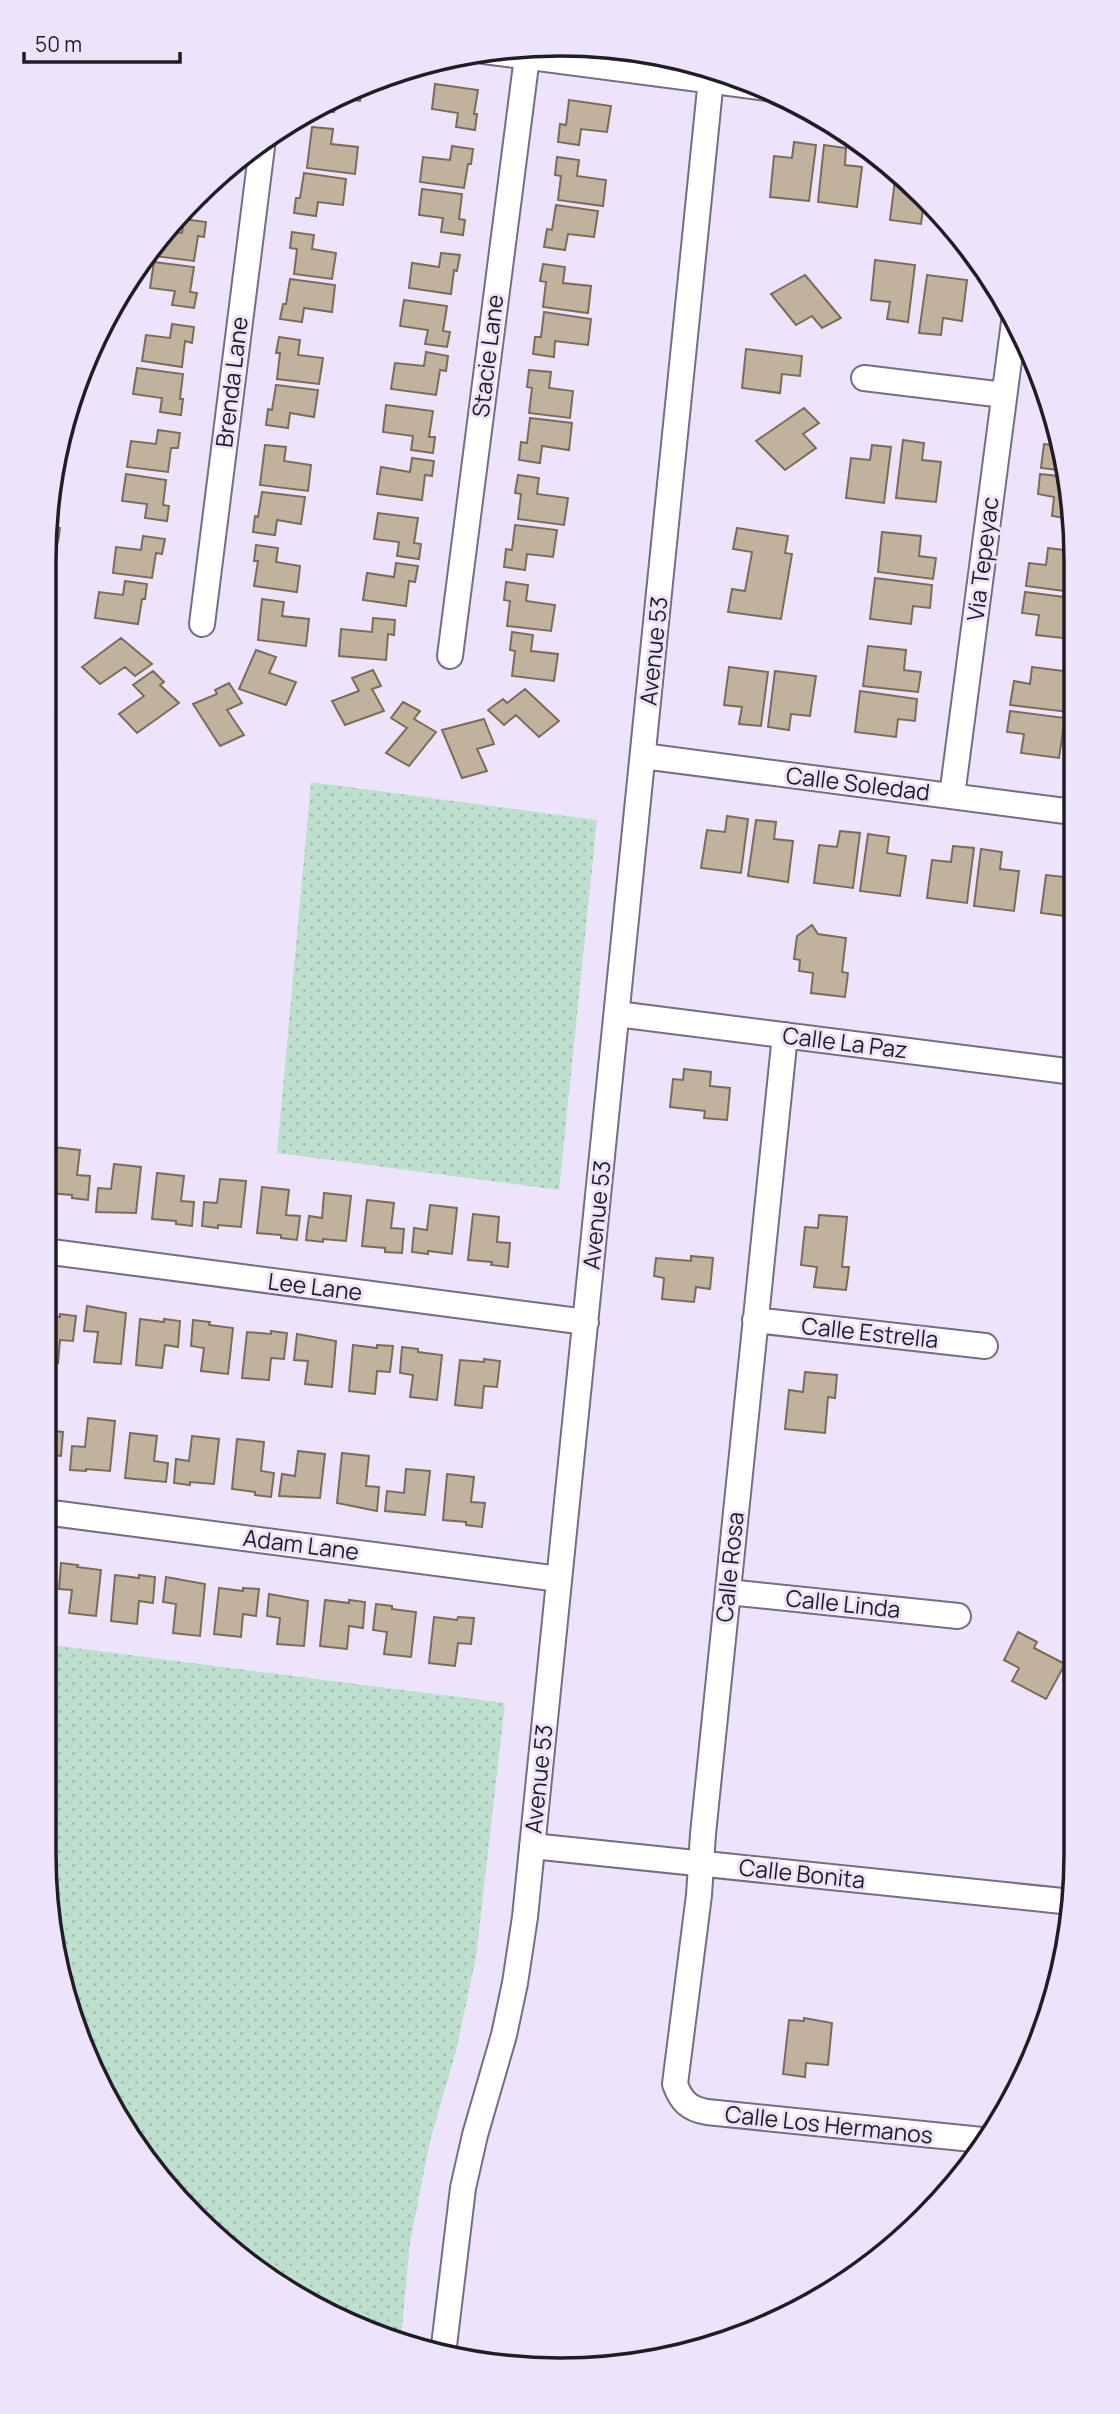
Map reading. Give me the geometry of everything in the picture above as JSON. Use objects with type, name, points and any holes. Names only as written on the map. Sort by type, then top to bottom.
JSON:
[{"type":"street","points":[[527,57],[690,73]]},
{"type":"street","name":"Stacie Lane","points":[[450,656],[527,57]]},
{"type":"street","name":"Avenue 53","points":[[444,2344],[463,2188],[475,2135],[504,2035],[515,1983],[532,1846],[711,79]]},
{"type":"street","name":"Brenda Lane","points":[[202,624],[261,154]]},
{"type":"street","name":"Via Tepeyac","points":[[952,796],[1012,337]]},
{"type":"street","points":[[864,378],[1004,395]]},
{"type":"street","name":"Calle Soledad","points":[[643,756],[1064,811]]},
{"type":"street","name":"Calle La Paz","points":[[617,1014],[1064,1071]]},
{"type":"street","name":"Calle Rosa","points":[[680,2099],[675,2084],[676,2070],[699,1895],[785,1035]]},
{"type":"street","name":"Lee Lane","points":[[56,1253],[586,1322]]},
{"type":"street","name":"Calle Estrella","points":[[755,1320],[985,1346]]},
{"type":"street","name":"Adam Lane","points":[[56,1514],[559,1579]]},
{"type":"street","name":"Calle Linda","points":[[728,1592],[958,1616]]},
{"type":"street","name":"Calle Bonita","points":[[532,1846],[1062,1901]]},
{"type":"street","name":"Calle Los Hermanos","points":[[680,2099],[693,2109],[707,2112],[975,2139]]},
{"type":"green space","points":[[311,782],[597,820],[559,1190],[277,1153]]},
{"type":"green space","points":[[56,1646],[505,1703],[476,1957],[456,2051],[430,2141],[410,2242],[402,2332],[337,2306],[253,2254],[181,2186],[160,2161],[124,2106],[94,2047],[83,2016],[73,1984],[60,1920],[56,1854]]},
{"type":"building","points":[[435,84],[478,90],[474,114],[477,114],[475,130],[456,127],[458,113],[432,109]]},
{"type":"building","points":[[569,100],[611,106],[607,132],[581,129],[579,145],[558,142],[560,124],[566,125]]},
{"type":"building","points":[[312,127],[333,129],[331,144],[358,147],[355,174],[307,168]]},
{"type":"building","points":[[794,142],[816,145],[809,201],[770,197],[774,156],[792,158]]},
{"type":"building","points":[[824,145],[846,148],[845,165],[862,167],[857,207],[818,202]]},
{"type":"building","points":[[452,146],[473,149],[464,188],[420,182],[423,157],[450,160]]},
{"type":"building","points":[[557,157],[579,160],[577,176],[606,180],[603,206],[558,200],[561,176],[555,175]]},
{"type":"building","points":[[304,173],[346,179],[343,205],[318,202],[316,216],[294,213],[296,198],[300,198]]},
{"type":"building","points":[[895,183],[923,211],[921,224],[890,220]]},
{"type":"building","points":[[422,189],[462,194],[459,219],[465,220],[463,235],[441,232],[443,218],[419,215]]},
{"type":"building","points":[[556,205],[598,211],[594,237],[568,234],[565,250],[544,247],[547,229],[552,230]]},
{"type":"building","points":[[189,220],[206,222],[204,237],[198,236],[194,261],[158,256],[177,232],[182,233],[183,226]]},
{"type":"building","points":[[292,232],[314,235],[312,249],[336,253],[332,279],[294,274],[297,249],[290,248]]},
{"type":"building","points":[[441,253],[460,255],[457,271],[454,270],[451,294],[409,288],[412,263],[439,267]]},
{"type":"building","points":[[875,260],[915,265],[908,322],[887,319],[890,302],[871,300]]},
{"type":"building","points":[[154,262],[194,267],[190,292],[197,293],[194,308],[172,305],[175,291],[150,288]]},
{"type":"building","points":[[543,264],[565,267],[563,283],[591,286],[588,313],[543,307],[546,282],[540,281]]},
{"type":"building","points":[[805,275],[841,318],[822,328],[812,316],[796,325],[771,294]]},
{"type":"building","points":[[927,275],[967,280],[962,321],[943,318],[941,335],[919,333]]},
{"type":"building","points":[[290,279],[335,285],[332,312],[304,308],[302,322],[280,319],[283,304],[286,304]]},
{"type":"building","points":[[404,300],[447,306],[443,331],[450,332],[447,347],[425,344],[428,330],[400,326]]},
{"type":"building","points":[[544,312],[591,319],[588,345],[555,341],[554,357],[533,354],[535,337],[541,337]]},
{"type":"building","points":[[172,324],[194,327],[192,343],[185,341],[182,367],[142,361],[146,335],[170,338]]},
{"type":"building","points":[[279,337],[300,340],[298,355],[323,358],[319,384],[277,379],[280,353],[276,353]]},
{"type":"building","points":[[746,349],[802,356],[800,376],[782,374],[780,393],[742,388]]},
{"type":"building","points":[[426,352],[448,356],[446,371],[440,370],[436,395],[391,389],[395,363],[424,366]]},
{"type":"building","points":[[137,368],[183,374],[181,415],[160,412],[162,398],[133,394]]},
{"type":"building","points":[[529,370],[551,372],[549,388],[573,391],[570,418],[529,413],[532,388],[527,387]]},
{"type":"building","points":[[276,385],[318,390],[314,417],[290,413],[288,428],[266,425],[268,409],[272,410]]},
{"type":"building","points":[[386,405],[433,411],[429,437],[435,437],[433,453],[411,450],[413,436],[383,432]]},
{"type":"building","points":[[804,408],[819,423],[803,434],[816,448],[785,470],[756,441]]},
{"type":"building","points":[[530,418],[572,423],[569,450],[542,446],[540,463],[519,460],[521,442],[527,443]]},
{"type":"building","points":[[158,430],[180,433],[178,448],[171,448],[168,472],[127,467],[131,441],[156,444]]},
{"type":"building","points":[[903,440],[924,443],[922,460],[941,462],[936,502],[896,498]]},
{"type":"building","points":[[1044,444],[1050,445],[1055,470],[1041,468]]},
{"type":"building","points":[[265,445],[286,447],[284,461],[311,465],[308,491],[260,485]]},
{"type":"building","points":[[872,445],[891,447],[884,503],[846,498],[851,458],[870,460]]},
{"type":"building","points":[[412,458],[434,461],[432,476],[425,475],[422,500],[377,494],[381,467],[410,472]]},
{"type":"building","points":[[126,474],[166,480],[163,505],[169,506],[167,521],[145,518],[147,504],[122,501]]},
{"type":"building","points":[[1040,474],[1057,476],[1062,518],[1052,516],[1054,497],[1038,494]]},
{"type":"building","points":[[518,475],[539,478],[537,494],[568,498],[564,525],[518,519],[521,494],[515,493]]},
{"type":"building","points":[[262,492],[305,497],[301,524],[277,520],[275,535],[253,532]]},
{"type":"building","points":[[378,513],[418,518],[414,543],[421,544],[419,559],[397,556],[399,542],[374,539]]},
{"type":"building","points":[[515,525],[557,530],[553,557],[527,554],[525,570],[504,567],[506,549],[512,550]]},
{"type":"building","points":[[57,528],[60,528],[57,542]]},
{"type":"building","points":[[737,528],[788,536],[785,553],[792,554],[781,619],[728,612],[732,589],[745,591],[752,552],[733,549]]},
{"type":"building","points":[[882,532],[921,536],[919,556],[936,558],[933,579],[878,572]]},
{"type":"building","points":[[143,536],[165,539],[162,554],[156,553],[152,578],[113,573],[116,547],[141,550]]},
{"type":"building","points":[[256,545],[278,548],[276,562],[300,566],[297,592],[254,586],[258,561],[254,561]]},
{"type":"building","points":[[1048,548],[1064,550],[1064,591],[1026,586],[1029,563],[1046,565]]},
{"type":"building","points":[[396,563],[418,566],[415,582],[409,581],[406,606],[363,600],[367,573],[394,577]]},
{"type":"building","points":[[875,578],[932,585],[930,608],[913,606],[911,624],[870,619]]},
{"type":"building","points":[[125,581],[147,584],[138,624],[95,618],[99,592],[123,595]]},
{"type":"building","points":[[506,582],[528,585],[526,601],[555,605],[551,631],[507,626],[510,601],[504,600]]},
{"type":"building","points":[[1025,592],[1064,597],[1064,638],[1036,635],[1039,615],[1022,613]]},
{"type":"building","points":[[262,599],[284,602],[282,616],[309,619],[306,646],[258,640]]},
{"type":"building","points":[[373,618],[395,620],[394,635],[388,634],[386,660],[339,656],[341,629],[372,632]]},
{"type":"building","points":[[512,632],[533,635],[531,651],[558,654],[554,681],[512,676],[515,651],[510,650]]},
{"type":"building","points":[[121,638],[152,664],[135,676],[125,667],[100,684],[82,667]]},
{"type":"building","points":[[868,646],[906,650],[904,670],[921,672],[918,692],[863,686]]},
{"type":"building","points":[[256,650],[276,657],[269,673],[296,682],[286,705],[239,689]]},
{"type":"building","points":[[729,667],[768,672],[761,726],[739,724],[742,707],[724,705]]},
{"type":"building","points":[[1032,667],[1064,671],[1064,712],[1010,705],[1014,681],[1030,684]]},
{"type":"building","points":[[373,670],[381,686],[372,689],[384,711],[345,725],[332,701],[359,691],[352,678]]},
{"type":"building","points":[[153,671],[164,682],[160,685],[179,703],[137,733],[119,714],[144,696],[133,685]]},
{"type":"building","points":[[775,671],[816,676],[810,716],[791,714],[789,730],[768,727]]},
{"type":"building","points":[[229,683],[242,703],[227,710],[244,735],[220,746],[193,704],[217,694],[215,690]]},
{"type":"building","points":[[525,689],[559,721],[539,737],[516,715],[504,725],[488,710],[503,699],[507,703]]},
{"type":"building","points":[[860,691],[917,699],[915,721],[898,719],[896,737],[855,732]]},
{"type":"building","points":[[403,702],[420,711],[414,719],[436,732],[409,766],[386,753],[407,728],[391,718]]},
{"type":"building","points":[[1010,711],[1064,718],[1059,758],[1021,753],[1024,734],[1007,732]]},
{"type":"building","points":[[484,719],[494,744],[477,749],[487,771],[462,778],[442,730]]},
{"type":"building","points":[[727,816],[748,819],[741,873],[701,868],[707,830],[725,832]]},
{"type":"building","points":[[756,820],[776,822],[774,839],[793,841],[788,882],[748,876]]},
{"type":"building","points":[[840,831],[860,833],[853,888],[814,883],[819,845],[837,847]]},
{"type":"building","points":[[868,834],[889,837],[887,853],[906,856],[900,896],[860,891]]},
{"type":"building","points":[[953,846],[974,848],[967,903],[927,898],[932,860],[951,862]]},
{"type":"building","points":[[981,849],[1002,852],[1000,869],[1019,871],[1014,911],[974,906]]},
{"type":"building","points":[[1046,875],[1064,877],[1064,916],[1041,913]]},
{"type":"building","points":[[812,925],[818,934],[846,938],[842,972],[848,973],[845,997],[811,993],[813,973],[799,971],[800,960],[794,959],[797,936]]},
{"type":"building","points":[[684,1069],[711,1072],[710,1086],[730,1088],[727,1120],[704,1118],[705,1111],[670,1107],[673,1079],[683,1080]]},
{"type":"building","points":[[56,1147],[80,1150],[77,1175],[90,1176],[88,1200],[72,1198],[72,1195],[56,1194]]},
{"type":"building","points":[[114,1164],[141,1167],[136,1213],[96,1212],[98,1188],[111,1189]]},
{"type":"building","points":[[157,1173],[184,1176],[181,1201],[194,1202],[192,1226],[176,1224],[176,1221],[152,1219]]},
{"type":"building","points":[[220,1179],[246,1181],[241,1227],[202,1226],[204,1202],[217,1203]]},
{"type":"building","points":[[262,1187],[289,1190],[286,1215],[300,1216],[297,1240],[281,1238],[281,1235],[257,1233]]},
{"type":"building","points":[[324,1193],[351,1196],[346,1241],[306,1240],[309,1216],[322,1218]]},
{"type":"building","points":[[367,1200],[394,1203],[391,1228],[404,1229],[402,1253],[362,1246]]},
{"type":"building","points":[[430,1205],[457,1208],[452,1254],[412,1252],[414,1228],[427,1230]]},
{"type":"building","points":[[473,1214],[499,1217],[497,1242],[510,1243],[508,1267],[491,1265],[492,1262],[468,1260]]},
{"type":"building","points":[[819,1215],[847,1217],[842,1267],[849,1267],[846,1290],[814,1287],[817,1267],[801,1265],[805,1227],[818,1228]]},
{"type":"building","points":[[691,1256],[713,1258],[710,1289],[696,1287],[694,1302],[662,1299],[664,1278],[654,1276],[656,1258],[691,1261]]},
{"type":"building","points":[[87,1306],[126,1313],[121,1364],[94,1362],[98,1332],[84,1331]]},
{"type":"building","points":[[60,1314],[76,1316],[73,1341],[60,1340],[58,1363],[56,1316],[60,1317]]},
{"type":"building","points":[[140,1319],[180,1321],[178,1347],[165,1345],[162,1368],[136,1365]]},
{"type":"building","points":[[193,1320],[233,1328],[228,1374],[201,1371],[204,1348],[191,1346]]},
{"type":"building","points":[[271,1331],[287,1333],[284,1359],[271,1358],[269,1380],[242,1378],[247,1332],[271,1334]]},
{"type":"building","points":[[297,1334],[336,1341],[332,1387],[305,1384],[308,1361],[294,1360]]},
{"type":"building","points":[[353,1345],[377,1348],[377,1345],[393,1346],[390,1372],[377,1371],[375,1394],[349,1391]]},
{"type":"building","points":[[402,1347],[442,1355],[437,1400],[410,1397],[413,1375],[400,1373]]},
{"type":"building","points":[[484,1359],[500,1361],[497,1387],[484,1386],[482,1408],[455,1405],[460,1360],[484,1362]]},
{"type":"building","points":[[805,1372],[837,1375],[835,1398],[828,1397],[825,1433],[785,1429],[789,1390],[803,1392]]},
{"type":"building","points":[[88,1418],[115,1421],[110,1471],[70,1470],[72,1446],[85,1447]]},
{"type":"building","points":[[56,1431],[63,1432],[61,1456],[56,1455]]},
{"type":"building","points":[[130,1433],[157,1436],[154,1461],[168,1463],[166,1482],[125,1478]]},
{"type":"building","points":[[192,1436],[219,1439],[214,1484],[174,1483],[176,1459],[189,1461]]},
{"type":"building","points":[[237,1439],[264,1442],[261,1471],[274,1473],[271,1497],[232,1489]]},
{"type":"building","points":[[298,1451],[325,1454],[320,1498],[279,1496],[282,1474],[295,1476]]},
{"type":"building","points":[[342,1453],[369,1456],[366,1486],[379,1487],[377,1511],[337,1503]]},
{"type":"building","points":[[406,1469],[430,1471],[425,1515],[385,1511],[387,1491],[404,1493]]},
{"type":"building","points":[[447,1474],[474,1477],[471,1502],[485,1503],[482,1527],[443,1520]]},
{"type":"building","points":[[61,1563],[101,1570],[96,1616],[69,1613],[72,1590],[59,1589]]},
{"type":"building","points":[[115,1575],[155,1577],[153,1603],[139,1601],[137,1624],[111,1621]]},
{"type":"building","points":[[166,1577],[205,1584],[200,1636],[173,1633],[176,1604],[163,1602]]},
{"type":"building","points":[[219,1588],[243,1591],[243,1588],[259,1589],[256,1616],[243,1614],[241,1637],[214,1634]]},
{"type":"building","points":[[269,1594],[308,1601],[304,1646],[277,1644],[280,1618],[267,1616]]},
{"type":"building","points":[[325,1600],[365,1602],[363,1628],[349,1626],[347,1649],[320,1646]]},
{"type":"building","points":[[376,1604],[416,1612],[411,1657],[384,1654],[387,1632],[373,1630]]},
{"type":"building","points":[[434,1617],[457,1620],[458,1617],[474,1618],[471,1644],[458,1643],[455,1666],[429,1663]]},
{"type":"building","points":[[1018,1632],[1037,1642],[1034,1648],[1064,1666],[1046,1699],[1012,1681],[1019,1668],[1004,1660]]},
{"type":"building","points":[[804,2018],[832,2023],[828,2065],[806,2063],[805,2077],[783,2074],[789,2020],[804,2021]]}]
